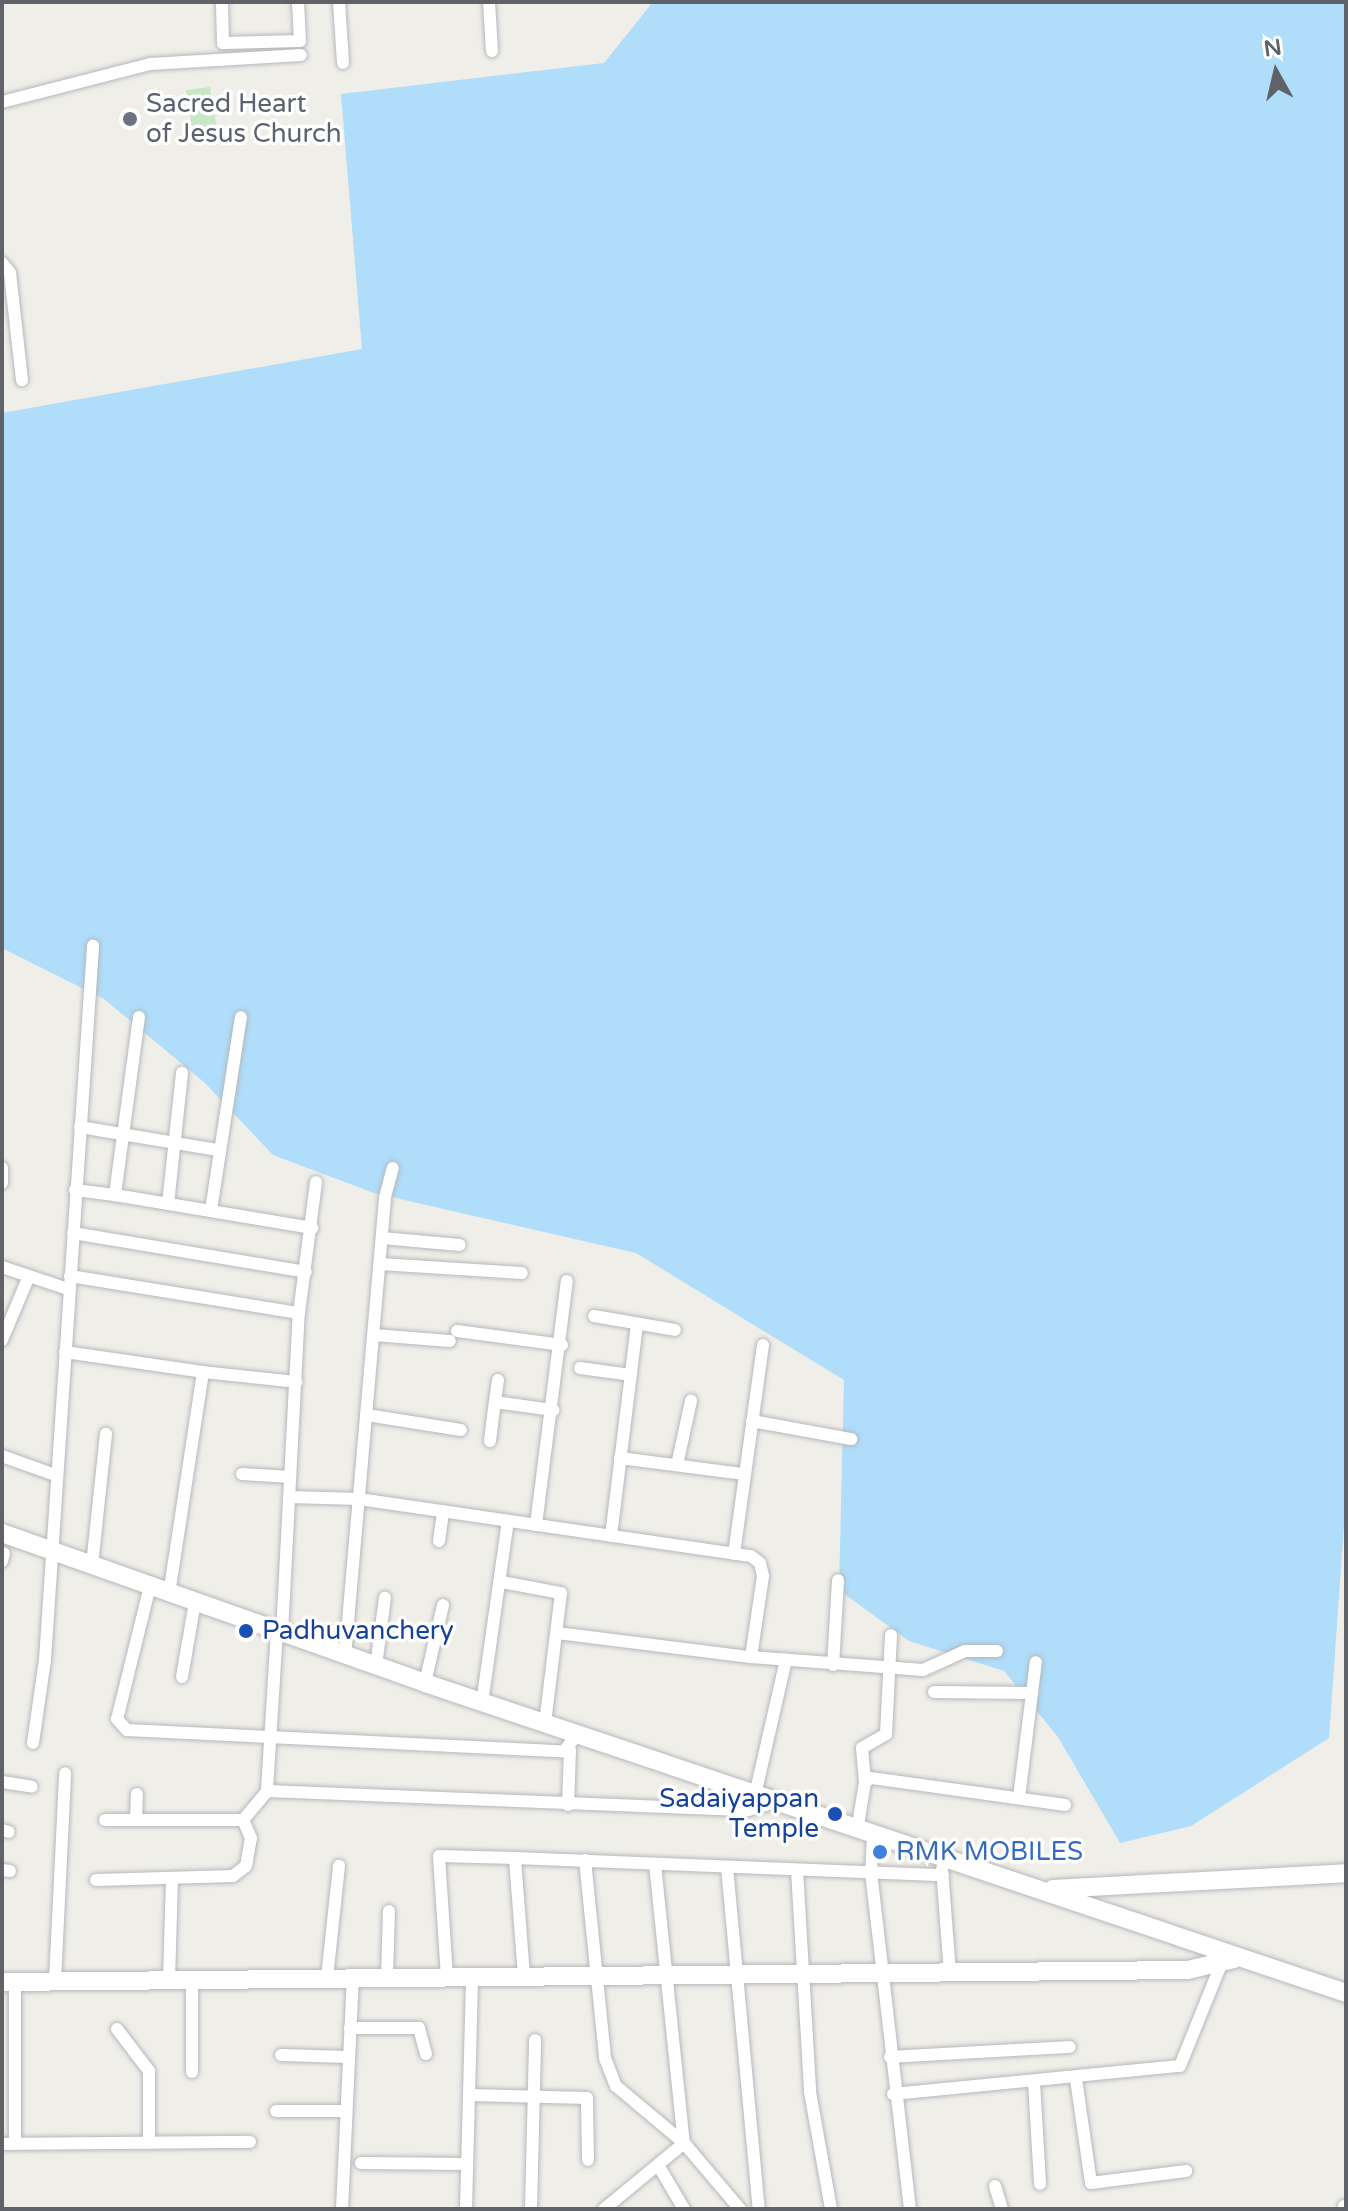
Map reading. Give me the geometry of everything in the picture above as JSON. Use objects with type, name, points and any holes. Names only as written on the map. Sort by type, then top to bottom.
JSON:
[{"type":"street","points":[[222,2],[223,43],[300,41],[298,2]]},
{"type":"street","points":[[339,2],[343,63]]},
{"type":"street","points":[[489,2],[492,51]]},
{"type":"street","points":[[229,57],[230,43]]},
{"type":"street","points":[[2,99],[150,64],[301,55]]},
{"type":"street","points":[[2,263],[10,273],[8,313],[22,380]]},
{"type":"street","points":[[33,1743],[45,1660],[49,1549],[93,946]]},
{"type":"street","points":[[115,1195],[139,1017]]},
{"type":"street","points":[[211,1210],[241,1017]]},
{"type":"street","points":[[168,1204],[182,1073]]},
{"type":"street","points":[[80,1127],[218,1150]]},
{"type":"street","points":[[2,1168],[2,1183]]},
{"type":"street","points":[[345,1656],[382,1238],[393,1168]]},
{"type":"street","points":[[243,1820],[267,1791],[275,1737],[299,1313],[316,1182]]},
{"type":"street","points":[[75,1190],[312,1228]]},
{"type":"street","points":[[73,1233],[306,1272]]},
{"type":"street","points":[[382,1238],[460,1245]]},
{"type":"street","points":[[380,1264],[522,1273]]},
{"type":"street","points":[[2,1267],[29,1276],[299,1313]]},
{"type":"street","points":[[2,1340],[29,1276]]},
{"type":"street","points":[[536,1525],[562,1345],[567,1281]]},
{"type":"street","points":[[594,1316],[675,1330]]},
{"type":"street","points":[[611,1536],[637,1324]]},
{"type":"street","points":[[374,1335],[454,1336],[562,1345]]},
{"type":"street","points":[[734,1554],[763,1345]]},
{"type":"street","points":[[65,1352],[296,1382]]},
{"type":"street","points":[[580,1368],[631,1375]]},
{"type":"street","points":[[169,1593],[203,1372]]},
{"type":"street","points":[[490,1441],[498,1380]]},
{"type":"street","points":[[677,1465],[691,1401]]},
{"type":"street","points":[[495,1402],[553,1410]]},
{"type":"street","points":[[367,1415],[461,1430]]},
{"type":"street","points":[[752,1421],[851,1439]]},
{"type":"street","points":[[92,1565],[106,1434]]},
{"type":"street","points":[[2,1456],[55,1475]]},
{"type":"street","points":[[620,1458],[744,1474]]},
{"type":"street","points":[[242,1474],[290,1477]]},
{"type":"street","points":[[289,1497],[359,1499],[734,1554],[760,1563],[751,1657]]},
{"type":"street","points":[[439,1541],[443,1511]]},
{"type":"street","points":[[482,1703],[502,1582],[508,1521]]},
{"type":"street","points":[[2,1533],[545,1724],[574,1742]]},
{"type":"street","points":[[833,1665],[838,1580]]},
{"type":"street","points":[[502,1582],[559,1590],[557,1633],[545,1724]]},
{"type":"street","points":[[150,1586],[117,1719],[120,1727],[275,1737],[574,1742],[755,1795],[865,1834],[942,1866],[1044,1889],[1228,1960],[1346,1993]]},
{"type":"street","points":[[376,1666],[385,1598]]},
{"type":"street","points":[[182,1677],[195,1602]]},
{"type":"street","points":[[425,1683],[443,1605]]},
{"type":"street","points":[[557,1633],[889,1670],[923,1670],[965,1651],[997,1651]]},
{"type":"street","points":[[891,1635],[886,1734],[864,1744],[865,1834],[893,2094],[910,2209]]},
{"type":"street","points":[[755,1795],[786,1660]]},
{"type":"street","points":[[1019,1798],[1036,1662]]},
{"type":"street","points":[[934,1692],[1032,1693]]},
{"type":"street","points":[[568,1805],[574,1742]]},
{"type":"street","points":[[55,1981],[65,1773]]},
{"type":"street","points":[[865,1782],[876,1778],[1065,1805]]},
{"type":"street","points":[[2,1782],[32,1787]]},
{"type":"street","points":[[267,1791],[748,1810],[776,1802]]},
{"type":"street","points":[[136,1820],[137,1794]]},
{"type":"street","points":[[105,1820],[243,1820]]},
{"type":"street","points":[[96,1880],[172,1879],[243,1873],[251,1832],[243,1820]]},
{"type":"street","points":[[447,1977],[439,1856],[871,1872],[942,1866]]},
{"type":"street","points":[[515,1858],[524,1976]]},
{"type":"street","points":[[585,1860],[605,2058],[616,2086],[684,2143],[740,2209]]},
{"type":"street","points":[[655,1864],[684,2143]]},
{"type":"street","points":[[327,1978],[339,1866]]},
{"type":"street","points":[[942,1866],[950,1972]]},
{"type":"street","points":[[727,1867],[759,2209]]},
{"type":"street","points":[[797,1870],[810,2092],[831,2209]]},
{"type":"street","points":[[1044,1889],[1346,1873]]},
{"type":"street","points":[[169,1980],[172,1879]]},
{"type":"street","points":[[387,1977],[389,1911]]},
{"type":"street","points":[[250,2142],[8,2144],[8,1982],[1188,1970],[1228,1960]]},
{"type":"street","points":[[893,2094],[1076,2079],[1180,2066],[1228,1960]]},
{"type":"street","points":[[466,2209],[472,1976]]},
{"type":"street","points":[[342,2209],[353,1978]]},
{"type":"street","points":[[192,1980],[192,2072]]},
{"type":"street","points":[[350,2028],[419,2028],[426,2054]]},
{"type":"street","points":[[117,2029],[149,2071],[149,2143]]},
{"type":"street","points":[[531,2209],[535,2040]]},
{"type":"street","points":[[890,2057],[1070,2047]]},
{"type":"street","points":[[281,2055],[348,2057]]},
{"type":"street","points":[[1076,2079],[1091,2183],[1186,2171]]},
{"type":"street","points":[[1034,2082],[1040,2184]]},
{"type":"street","points":[[469,2095],[587,2098],[588,2160]]},
{"type":"street","points":[[276,2111],[345,2111]]},
{"type":"street","points":[[604,2209],[684,2143]]},
{"type":"street","points":[[361,2163],[467,2164]]},
{"type":"street","points":[[658,2165],[684,2209]]},
{"type":"street","points":[[995,2186],[1002,2209]]},
{"type":"green space","points":[[210,87],[217,130],[193,134],[186,90]]},
{"type":"water","points":[[653,2],[1346,2],[1346,1497],[1329,1738],[1191,1826],[1120,1843],[1058,1737],[1004,1671],[909,1641],[839,1590],[844,1380],[636,1253],[374,1193],[273,1155],[205,1083],[104,999],[2,948],[2,413],[362,349],[341,94],[604,63]]},
{"type":"place","name":"Sacred Heart of Jesus Church","points":[[130,119]]},
{"type":"place","name":"Padhuvanchery","points":[[246,1631]]},
{"type":"place","name":"Sadaiyappan Temple","points":[[835,1814]]},
{"type":"place","name":"RMK MOBILES","points":[[880,1852]]}]
